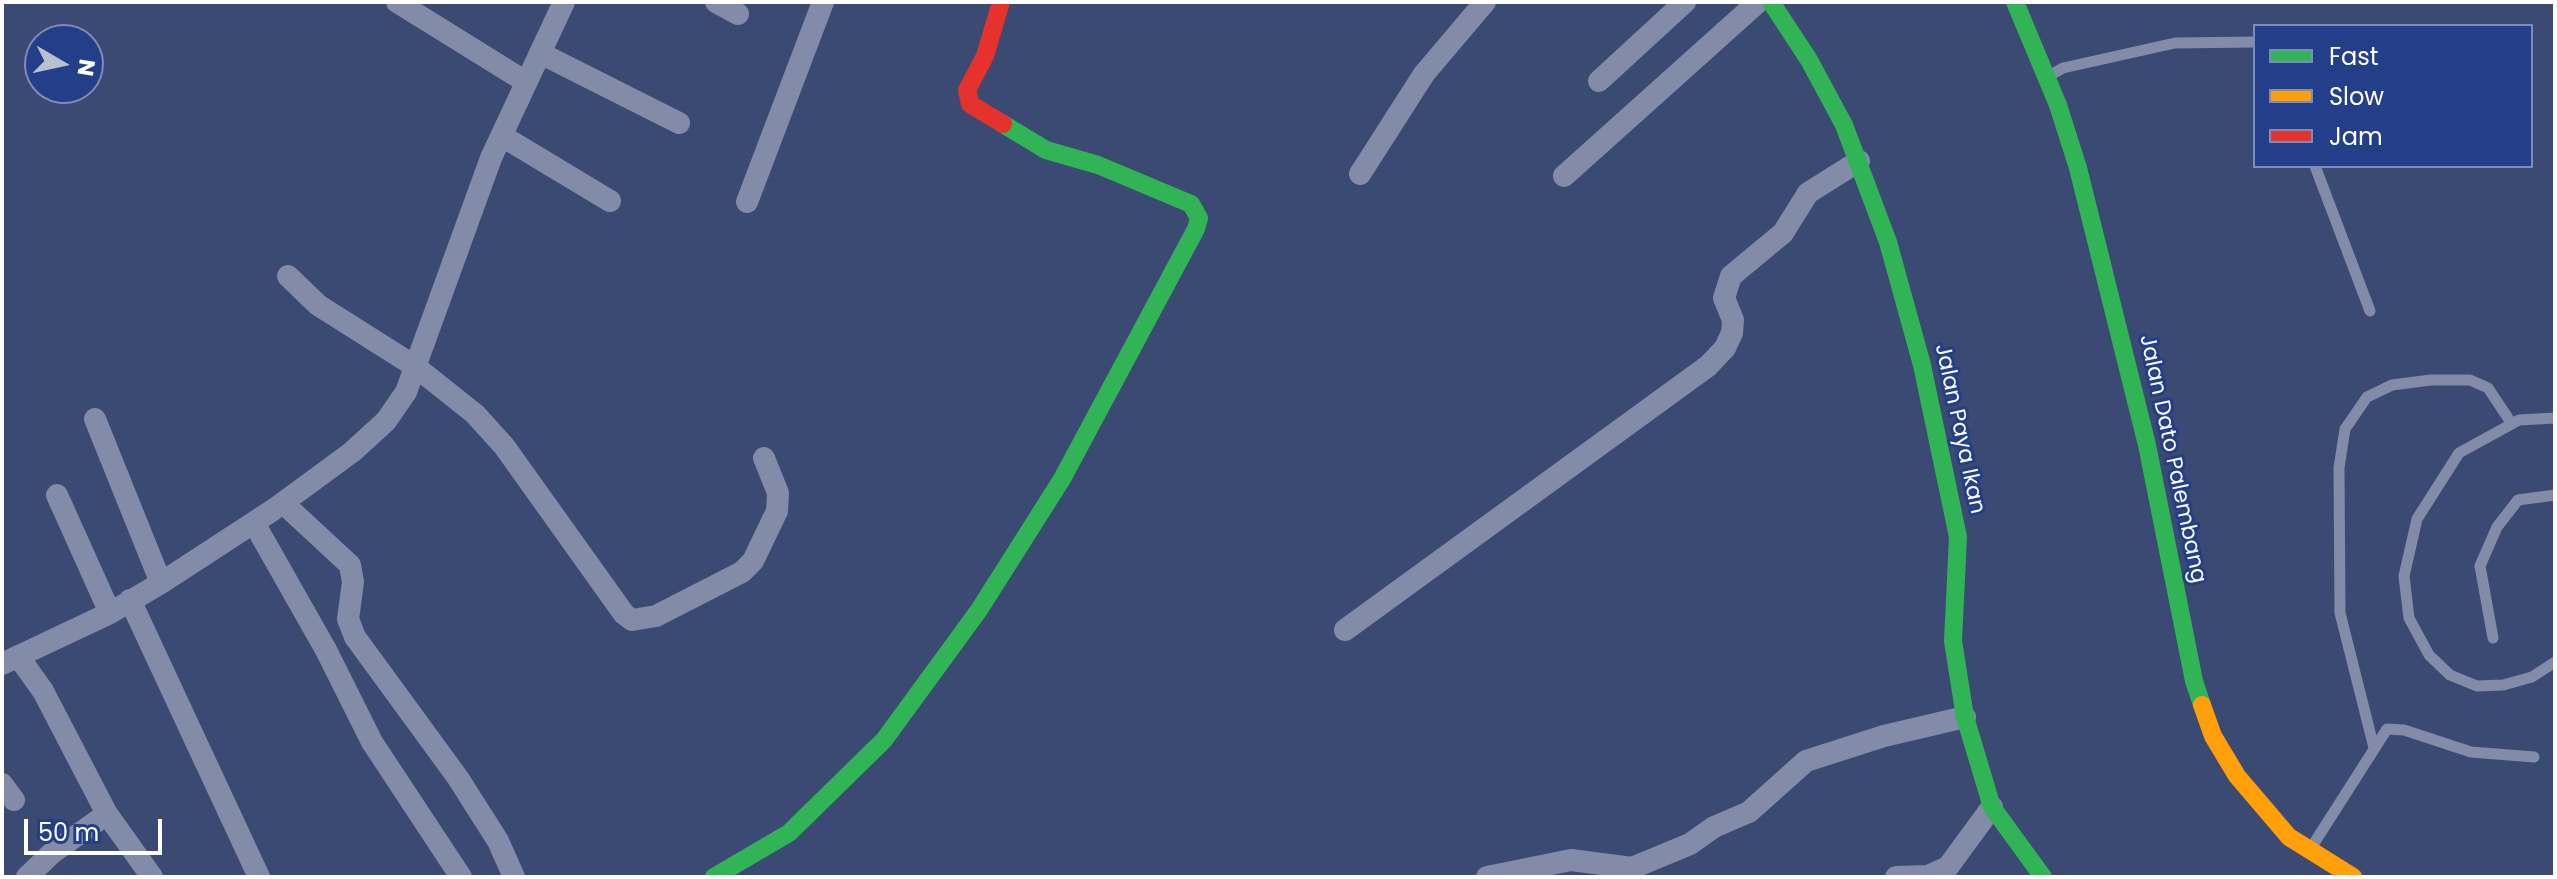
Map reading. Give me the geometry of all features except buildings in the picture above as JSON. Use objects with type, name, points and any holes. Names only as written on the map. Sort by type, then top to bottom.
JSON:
[{"type":"street","points":[[397,2],[526,82]]},
{"type":"street","points":[[152,877],[107,814],[43,691],[10,660],[110,613],[161,583],[283,503],[352,452],[386,421],[406,392],[502,136],[564,2]]},
{"type":"street","points":[[716,2],[738,14]]},
{"type":"street","points":[[747,202],[823,2]]},
{"type":"street","points":[[714,877],[789,833],[884,740],[979,610],[1062,479],[1196,229],[1199,218],[1191,204],[1098,165],[1046,150],[970,104],[966,96],[970,82],[985,56],[1001,2]]},
{"type":"street","points":[[1360,174],[1424,74],[1485,2]]},
{"type":"street","points":[[1599,81],[1685,2]]},
{"type":"street","points":[[1564,176],[1758,2]]},
{"type":"street","name":"Jalan Paya Ikan","points":[[1771,2],[1826,90],[1859,161],[1888,242],[1922,365],[1949,482],[1958,537],[1953,641],[1965,717],[1992,807],[2043,877]]},
{"type":"street","name":"Jalan Dato Palembang","points":[[2015,2],[2071,142],[2147,445],[2194,681],[2213,736],[2237,776],[2264,811],[2309,851],[2353,877]]},
{"type":"street","points":[[540,53],[679,123]]},
{"type":"street","points":[[502,136],[610,201]]},
{"type":"street","points":[[1345,630],[1708,366],[1725,348],[1732,333],[1733,320],[1724,298],[1731,276],[1783,233],[1808,193],[1859,161]]},
{"type":"street","points":[[288,276],[318,305],[416,367],[475,414],[504,446],[615,601],[632,620],[656,616],[742,572],[753,561],[777,511],[778,493],[764,458]]},
{"type":"street","points":[[95,419],[161,583]]},
{"type":"street","points":[[57,495],[110,613]]},
{"type":"street","points":[[283,503],[350,565],[353,582],[348,619],[355,637],[458,778],[498,841],[514,877]]},
{"type":"street","points":[[254,523],[326,650],[372,742],[461,877]]},
{"type":"street","points":[[130,600],[259,877]]},
{"type":"street","points":[[1487,877],[1571,860],[1629,873],[1690,844],[1714,827],[1749,812],[1806,761],[1884,736],[1965,717]]},
{"type":"street","points":[[1896,877],[1928,876],[1948,867],[1992,807]]},
{"type":"street","points":[[27,877],[52,853],[107,814]]},
{"type":"lane","points":[[2047,77],[2063,68],[2175,43],[2252,44]]},
{"type":"lane","points":[[2316,168],[2370,311]]},
{"type":"lane","points":[[2374,748],[2340,613],[2339,468],[2345,429],[2367,397],[2392,385],[2431,380],[2470,380],[2488,388],[2512,424]]},
{"type":"lane","points":[[2555,418],[2512,424],[2459,453],[2417,519],[2404,576],[2409,618],[2429,655],[2450,675],[2477,686],[2503,685],[2532,677],[2555,662]]},
{"type":"lane","points":[[2493,638],[2480,566],[2497,527],[2518,500],[2555,495]]},
{"type":"lane","points":[[2309,851],[2387,729],[2404,730],[2471,752],[2534,757]]},
{"type":"traffic: fast","points":[[1771,2],[1809,60],[1844,125],[1888,242],[1922,365],[1958,537],[1953,641],[1965,717],[1992,807],[2043,877]]},
{"type":"traffic: fast","points":[[2015,2],[2058,105],[2078,168],[2147,445],[2194,681],[2202,705]]},
{"type":"traffic: fast","points":[[714,877],[789,833],[884,740],[979,610],[1062,479],[1196,229],[1199,218],[1191,204],[1098,165],[1046,150],[1003,124]]},
{"type":"traffic: slow","points":[[2202,705],[2213,736],[2237,776],[2289,837],[2353,877]]},
{"type":"traffic: jam","points":[[1001,2],[985,56],[967,90],[970,104],[1003,124]]}]
